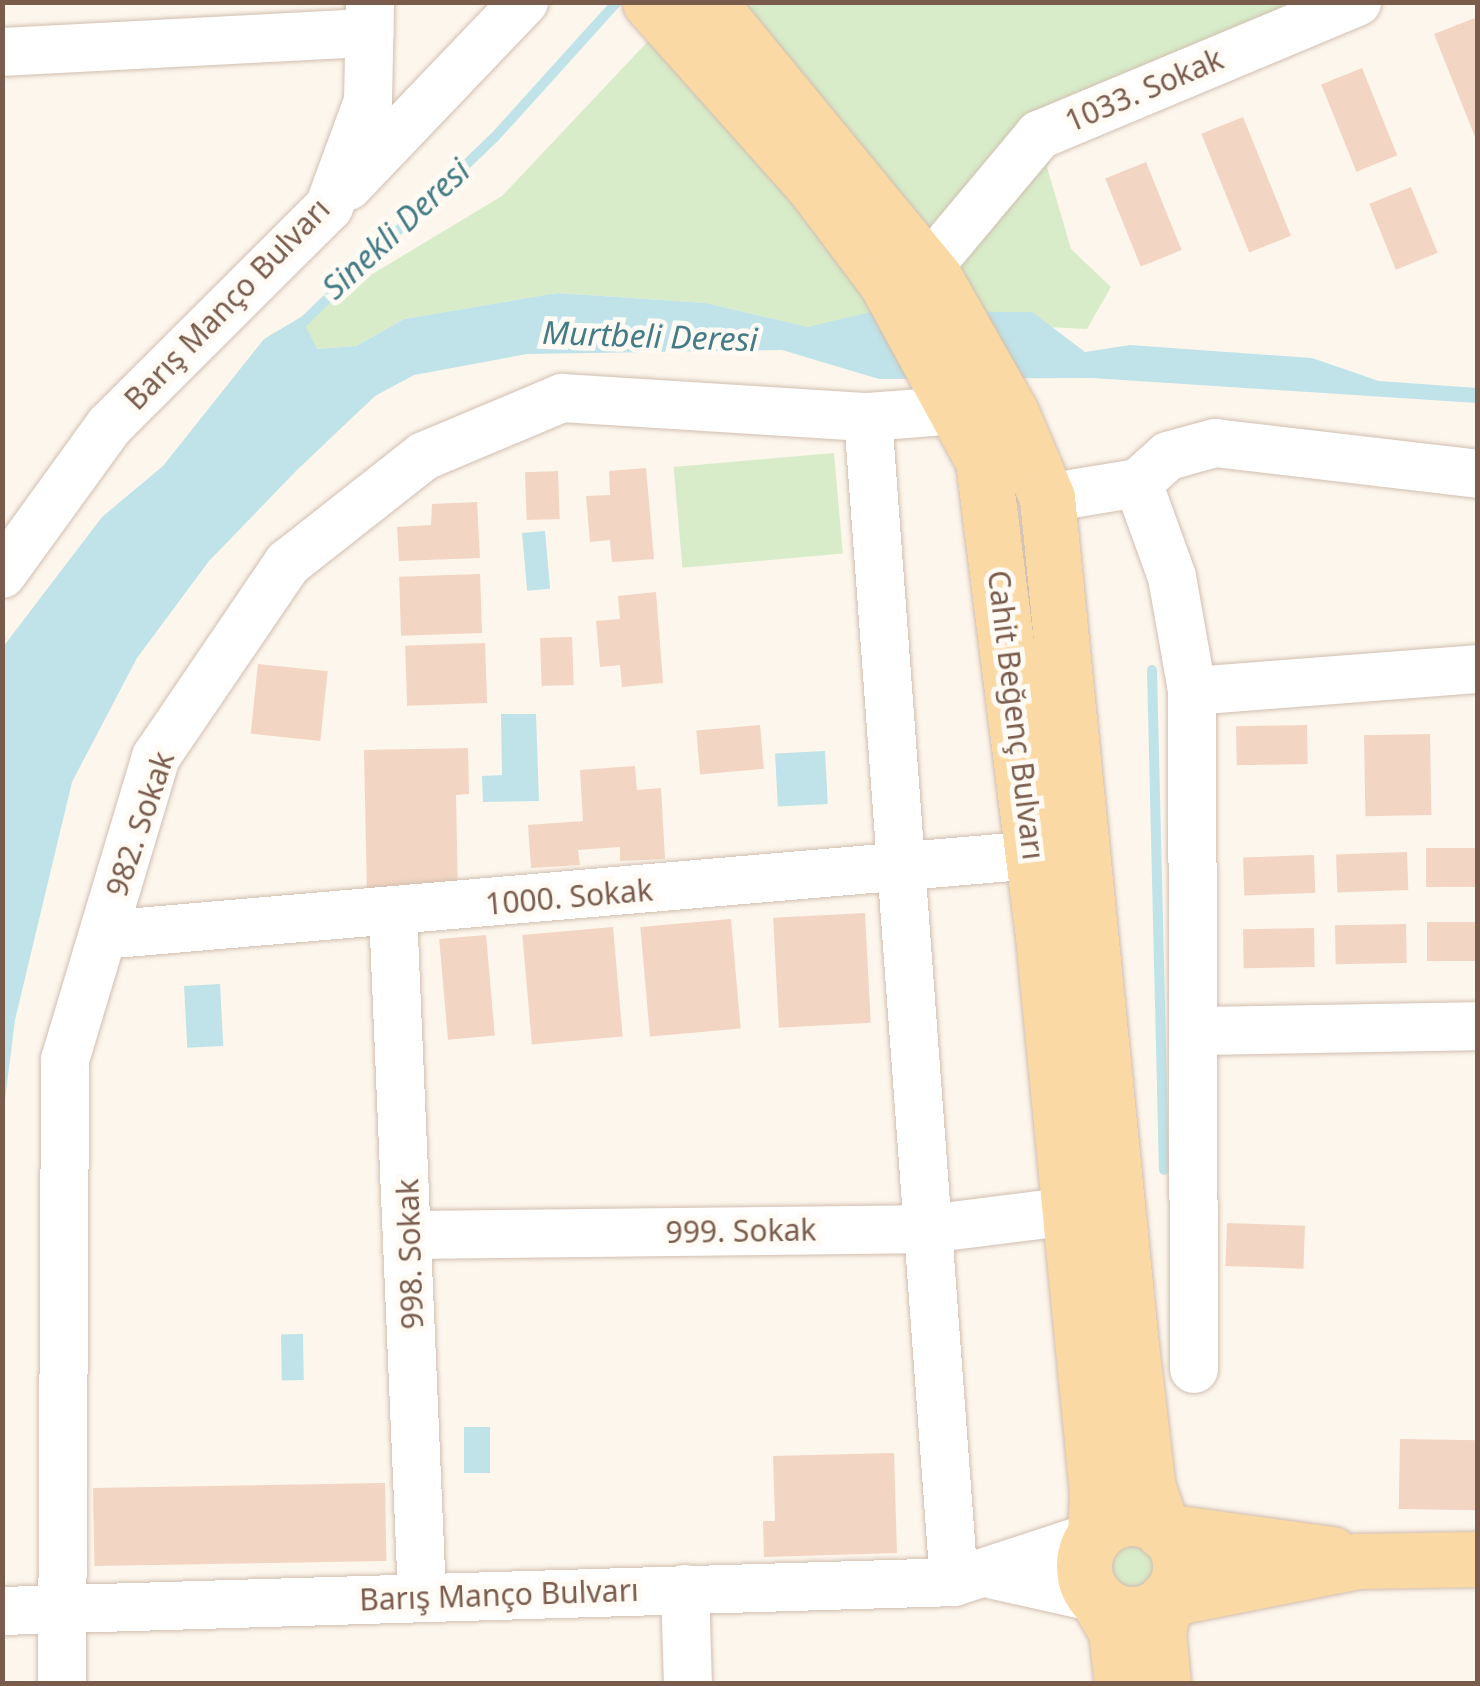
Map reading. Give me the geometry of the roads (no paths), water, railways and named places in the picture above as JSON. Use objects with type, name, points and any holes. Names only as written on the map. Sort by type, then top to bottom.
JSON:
[{"type":"main road","name":"Cahit Beğenç Bulvarı","points":[[674,10],[813,185],[916,276],[975,406],[1047,498],[1130,1346],[1148,1488],[1164,1530]]},
{"type":"main road","name":"Cahit Beğenç Bulvarı","points":[[975,406],[1034,854],[1070,1211],[1094,1536]]},
{"type":"main road","points":[[1122,1684],[1116,1631],[1084,1573],[1094,1536],[1127,1518],[1164,1530],[1291,1543],[1358,1561]]},
{"type":"main road","points":[[1163,1684],[1158,1631],[1180,1564],[1164,1530]]},
{"type":"main road","points":[[1097,1598],[1131,1614],[1166,1600],[1358,1561],[1478,1560]]},
{"type":"street","points":[[328,206],[524,2]]},
{"type":"street","name":"1033. Sokak","points":[[916,276],[1039,135],[1357,2]]},
{"type":"street","points":[[2,52],[370,18]]},
{"type":"street","name":"Barış Manço Bulvarı","points":[[2,574],[16,522],[328,206],[360,137],[370,18]]},
{"type":"street","name":"982. Sokak","points":[[62,1684],[58,1610],[65,1060],[156,757],[288,563],[424,456],[562,398],[868,418],[975,406]]},
{"type":"street","points":[[868,418],[928,1230],[974,1578]]},
{"type":"street","points":[[1047,498],[1138,482],[1168,456],[1216,444],[1478,474]]},
{"type":"street","points":[[1138,482],[1172,577],[1192,692],[1198,1031],[1194,1369]]},
{"type":"street","points":[[1192,692],[1478,669]]},
{"type":"street","name":"1000. Sokak","points":[[103,935],[1034,854]]},
{"type":"street","name":"998. Sokak","points":[[393,912],[411,1235],[422,1596]]},
{"type":"street","points":[[1198,1031],[1478,1026]]},
{"type":"street","name":"999. Sokak","points":[[411,1235],[928,1230],[1070,1211]]},
{"type":"street","name":"Barış Manço Bulvarı","points":[[974,1578],[1094,1536]]},
{"type":"street","name":"Barış Manço Bulvarı","points":[[2,1612],[974,1578],[1097,1598]]},
{"type":"street","points":[[686,1589],[688,1684]]},
{"type":"water","name":"Murtbeli Deresi","points":[[557,293],[706,303],[808,327],[875,311],[1032,312],[1085,352],[1130,345],[1312,358],[1379,381],[1477,388],[1477,403],[1092,378],[879,379],[782,350],[527,354],[414,375],[375,396],[296,471],[209,561],[137,658],[72,782],[15,1020],[3,1115],[3,647],[102,517],[163,466],[264,339],[301,317],[317,349],[356,346],[404,319]]},
{"type":"water","points":[[545,531],[550,589],[527,591],[522,533]]},
{"type":"water","points":[[501,714],[536,714],[539,801],[483,802],[482,776],[502,775]]},
{"type":"water","points":[[825,751],[828,804],[778,807],[775,754]]},
{"type":"water","points":[[220,984],[223,1046],[187,1048],[184,986]]},
{"type":"water","points":[[281,1334],[303,1334],[304,1380],[282,1380]]},
{"type":"water","points":[[464,1427],[490,1427],[490,1473],[464,1473]]},
{"type":"waterway","name":"Sinekli Deresi","points":[[296,329],[494,138],[617,2]]},
{"type":"waterway","points":[[1152,670],[1164,1170]]}]
